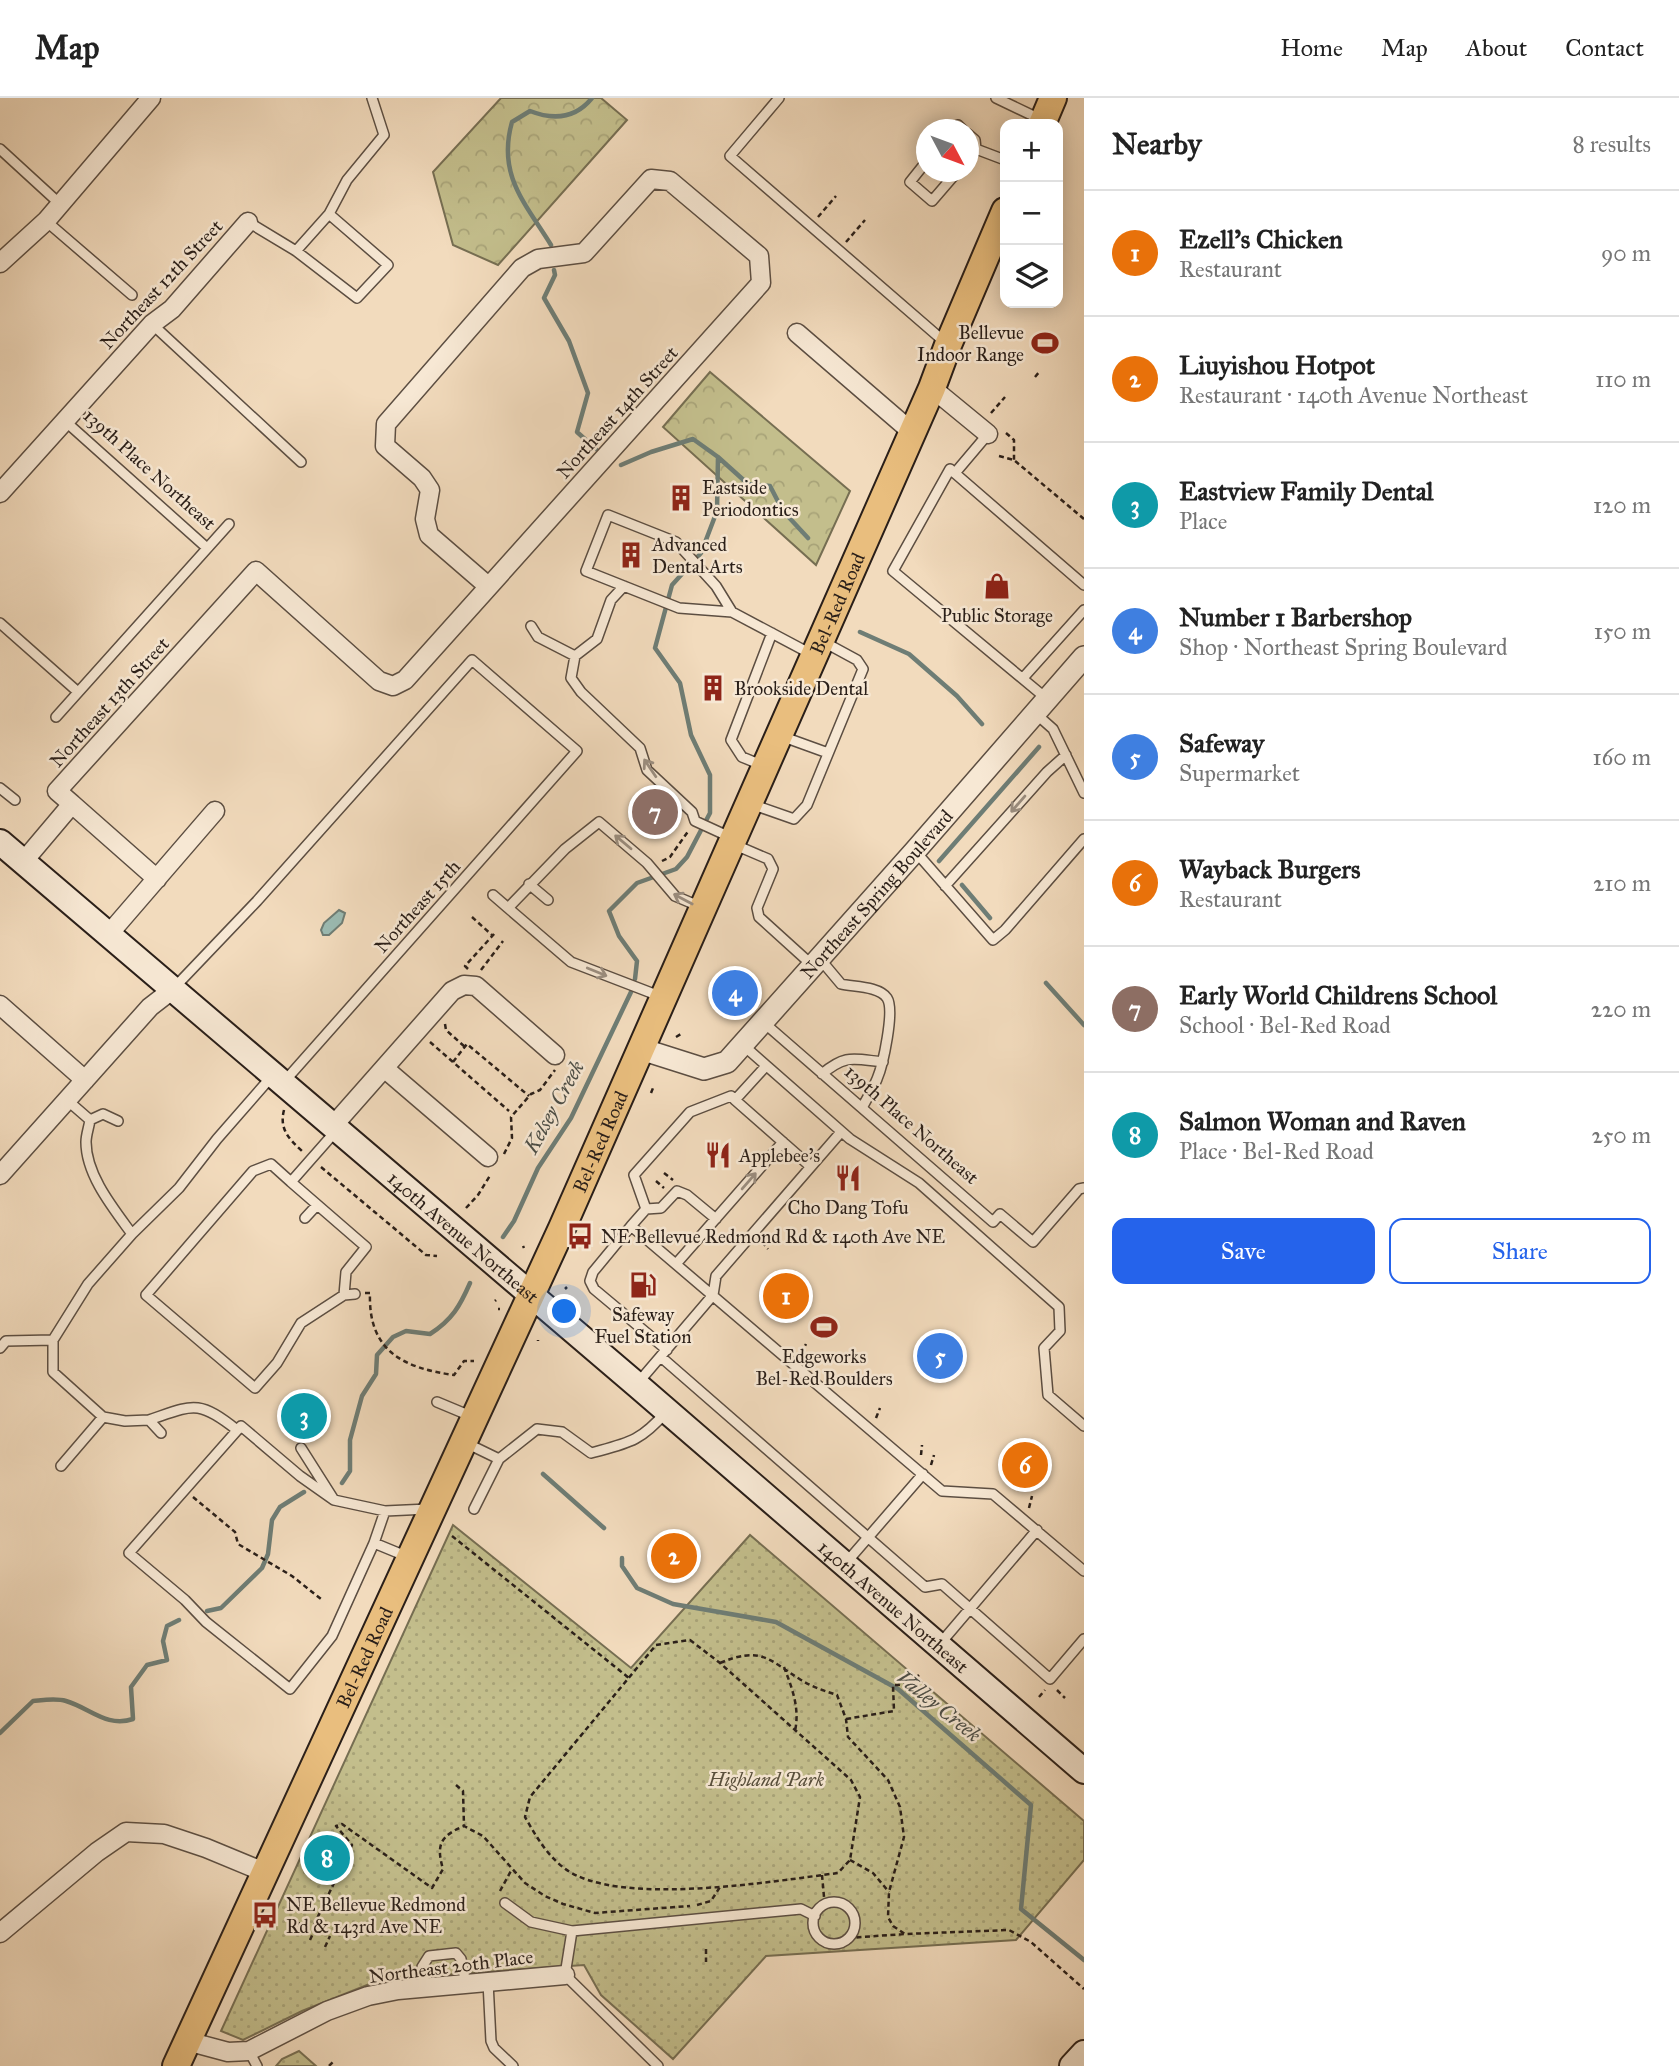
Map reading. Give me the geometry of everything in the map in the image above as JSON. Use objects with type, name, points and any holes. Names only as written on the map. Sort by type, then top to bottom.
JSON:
[{"type":"main road","name":"Bel-Red Road","points":[[176,2066],[531,1296],[913,433],[1000,223]]},
{"type":"main road","name":"140th Avenue Northeast","points":[[0,842],[637,1385],[1084,1771]]},
{"type":"main road","points":[[1072,2066],[1084,2053]]},
{"type":"street","points":[[0,263],[46,221],[151,98]]},
{"type":"street","name":"Northeast 14th Street","points":[[393,686],[405,680],[761,283],[759,256],[670,181],[651,179],[584,253],[538,259],[522,268],[386,424],[384,441],[389,451],[428,485],[430,496],[425,519],[429,535],[488,586]]},
{"type":"street","name":"Northeast 12th Street","points":[[0,493],[152,324],[172,309],[248,222]]},
{"type":"street","points":[[797,333],[913,433]]},
{"type":"street","points":[[932,388],[997,434]]},
{"type":"street","name":"Northeast 13th Street","points":[[72,804],[57,791],[256,571],[379,681],[393,686]]},
{"type":"street","name":"Northeast Spring Boulevard","points":[[640,1049],[704,1069],[727,1062],[1084,657]]},
{"type":"street","points":[[23,862],[72,804],[157,879]]},
{"type":"street","points":[[108,935],[215,811]]},
{"type":"street","points":[[334,1128],[452,991],[475,981],[476,986],[555,1059]]},
{"type":"street","points":[[0,1175],[154,1002],[172,990]]},
{"type":"street","points":[[0,1005],[85,1080]]},
{"type":"street","points":[[384,1068],[495,1160]]},
{"type":"street","points":[[0,1933],[97,1852],[126,1832],[164,1834],[232,1857],[264,1872]]},
{"type":"street","name":"Northeast 20th Place","points":[[187,2041],[253,2058],[327,2011],[368,1996],[426,1987],[565,1975]]},
{"type":"lane","points":[[296,251],[329,214],[347,180],[384,135],[372,98]]},
{"type":"lane","points":[[779,98],[730,156],[948,345]]},
{"type":"lane","points":[[996,98],[1046,114]]},
{"type":"lane","points":[[0,149],[60,204]]},
{"type":"lane","points":[[979,150],[1000,158]]},
{"type":"lane","points":[[916,174],[910,182],[932,201],[948,182]]},
{"type":"lane","name":"Northeast 12th Street","points":[[248,222],[296,251],[357,298],[388,265],[329,214]]},
{"type":"lane","points":[[46,221],[132,295]]},
{"type":"lane","points":[[152,324],[301,461]]},
{"type":"lane","name":"139th Place Northeast","points":[[65,421],[207,548]]},
{"type":"lane","points":[[955,473],[997,434]]},
{"type":"lane","points":[[1084,585],[950,469],[893,571],[1023,678],[1041,706],[1084,793]]},
{"type":"lane","points":[[732,612],[716,586],[676,542],[608,515],[586,571],[679,608],[732,612],[772,633],[857,660],[863,669],[807,805],[793,819],[750,803]]},
{"type":"lane","points":[[56,717],[229,524]]},
{"type":"lane","points":[[624,586],[611,600],[597,639],[575,656],[571,678],[581,692],[640,748],[647,769],[692,812],[695,821],[768,859],[773,869],[757,908],[759,918],[841,984],[880,992],[887,998],[890,1008],[883,1062],[862,1108]]},
{"type":"lane","points":[[1023,678],[1084,610]]},
{"type":"lane","points":[[0,623],[78,692]]},
{"type":"lane","points":[[531,626],[538,637],[575,656]]},
{"type":"lane","points":[[766,767],[742,757],[731,740],[772,633]]},
{"type":"lane","name":"Northeast 15th","points":[[53,1340],[88,1284],[131,1234],[180,1188],[216,1139],[277,1080],[481,861],[576,751],[472,660],[257,901],[172,990]]},
{"type":"lane","points":[[780,735],[828,753]]},
{"type":"lane","points":[[945,886],[1046,772],[1066,755]]},
{"type":"lane","points":[[0,788],[15,800]]},
{"type":"lane","points":[[508,908],[565,849],[599,822],[647,863],[675,896],[704,908]]},
{"type":"lane","points":[[915,851],[992,940],[1005,930],[1084,839]]},
{"type":"lane","points":[[529,884],[548,900]]},
{"type":"lane","points":[[493,895],[571,962],[664,998]]},
{"type":"lane","name":"139th Place Northeast","points":[[763,1023],[993,1222],[1000,1214],[1033,1242],[1079,1189],[1084,1188]]},
{"type":"lane","points":[[743,1045],[841,1132],[919,1183],[1059,1307],[1059,1331],[1044,1348],[1048,1395],[1084,1426]]},
{"type":"lane","points":[[822,1074],[836,1062],[847,1059],[883,1062]]},
{"type":"lane","points":[[736,1100],[766,1066]]},
{"type":"lane","points":[[646,1209],[634,1175],[691,1112],[731,1096],[810,1167]]},
{"type":"lane","points":[[67,1100],[90,1120]]},
{"type":"lane","points":[[90,1120],[103,1114],[118,1121]]},
{"type":"lane","points":[[90,1120],[86,1140],[88,1158],[100,1187],[131,1234]]},
{"type":"lane","points":[[291,1182],[334,1128]]},
{"type":"lane","points":[[637,1385],[713,1295],[716,1276],[841,1132]]},
{"type":"lane","points":[[676,1264],[783,1142]]},
{"type":"lane","points":[[344,1295],[346,1272],[366,1247],[271,1164],[253,1171],[146,1295],[256,1388],[277,1363],[301,1324],[344,1295],[355,1294]]},
{"type":"lane","points":[[716,1219],[687,1195],[677,1191],[662,1208],[646,1209],[593,1272],[592,1285],[925,1587],[942,1584],[1050,1679],[1084,1639]]},
{"type":"lane","points":[[305,1219],[317,1205]]},
{"type":"lane","points":[[632,1226],[942,1491],[993,1494],[1084,1571]]},
{"type":"lane","points":[[0,1348],[6,1340],[53,1340],[53,1372],[103,1417],[125,1421],[149,1420],[189,1406],[205,1408],[237,1430]]},
{"type":"lane","points":[[437,1402],[475,1418]]},
{"type":"lane","points":[[474,1509],[499,1459],[537,1429],[562,1432],[591,1453],[633,1441],[649,1432],[667,1412]]},
{"type":"lane","points":[[61,1466],[103,1417]]},
{"type":"lane","points":[[149,1420],[162,1433]]},
{"type":"lane","points":[[384,1511],[374,1543],[332,1636],[290,1689],[206,1622],[185,1600],[129,1553],[241,1426],[299,1476],[334,1500],[384,1511],[433,1509]]},
{"type":"lane","points":[[464,1442],[499,1459]]},
{"type":"lane","points":[[301,1448],[334,1500]]},
{"type":"lane","points":[[844,1565],[923,1475]]},
{"type":"lane","points":[[938,1646],[1037,1530]]},
{"type":"lane","points":[[374,1543],[410,1558]]},
{"type":"lane","points":[[837,1902],[853,1914],[854,1928],[848,1938],[834,1944],[821,1940],[813,1928],[815,1916],[823,1905],[837,1902]]},
{"type":"lane","points":[[505,1903],[531,1922],[572,1931],[801,1909],[815,1916]]},
{"type":"lane","points":[[572,1931],[565,1975],[658,2066]]},
{"type":"lane","points":[[426,1987],[422,1967],[429,1956],[456,1953],[461,1959],[466,1984]]},
{"type":"lane","points":[[488,1982],[491,2041],[494,2048],[513,2066]]},
{"type":"path","points":[[811,225],[836,196]]},
{"type":"path","points":[[840,250],[864,220]]},
{"type":"path","points":[[1035,377],[1040,371]]},
{"type":"path","points":[[989,416],[1005,397]]},
{"type":"path","points":[[997,434],[1014,440],[1014,460]]},
{"type":"path","points":[[999,456],[1014,460],[1084,519]]},
{"type":"path","points":[[647,863],[657,863],[670,857],[695,821]]},
{"type":"path","points":[[472,918],[494,934],[465,966],[478,977],[475,981]]},
{"type":"path","points":[[475,981],[481,968],[503,941]]},
{"type":"path","points":[[439,1019],[446,1030],[465,1047]]},
{"type":"path","points":[[417,1031],[509,1111]]},
{"type":"path","points":[[676,1037],[681,1034]]},
{"type":"path","points":[[453,1062],[467,1044],[529,1096]]},
{"type":"path","points":[[466,1208],[478,1195],[495,1160],[512,1138],[509,1125],[511,1117],[529,1096],[540,1090],[550,1078],[555,1070],[555,1059]]},
{"type":"path","points":[[651,1093],[653,1088]]},
{"type":"path","points":[[284,1110],[282,1120],[285,1136],[426,1255],[437,1256]]},
{"type":"path","points":[[664,1173],[673,1178]]},
{"type":"path","points":[[656,1181],[666,1189]]},
{"type":"path","points":[[760,1239],[768,1250]]},
{"type":"path","points":[[355,1294],[370,1293],[370,1311],[377,1334],[398,1360],[424,1371],[454,1375],[464,1361],[474,1361]]},
{"type":"path","points":[[799,1356],[806,1344]]},
{"type":"path","points":[[875,1421],[880,1408]]},
{"type":"path","points":[[921,1459],[922,1445]]},
{"type":"path","points":[[931,1466],[934,1455]]},
{"type":"path","points":[[185,1490],[235,1531],[238,1544],[292,1576],[321,1599]]},
{"type":"path","points":[[1029,1508],[1032,1496]]},
{"type":"path","points":[[452,1536],[629,1678]]},
{"type":"path","points":[[690,1640],[720,1663],[851,1780],[860,1797],[850,1860],[838,1873],[675,1890],[599,1884],[565,1869],[542,1846],[525,1817],[530,1797],[656,1645],[690,1640]]},
{"type":"path","points":[[720,1663],[738,1656],[760,1655],[784,1667],[803,1681],[837,1696],[846,1719],[848,1737],[888,1780],[900,1807],[904,1837],[889,1892],[888,1917],[893,1926],[905,1934]]},
{"type":"path","points":[[784,1667],[796,1704],[798,1718],[795,1731]]},
{"type":"path","points":[[846,1719],[894,1711],[893,1685],[912,1682],[919,1675]]},
{"type":"path","points":[[456,1786],[463,1791],[464,1826]]},
{"type":"path","points":[[310,1940],[352,1845],[336,1826],[342,1824],[432,1888],[443,1870],[439,1854],[440,1844],[450,1832],[464,1826]]},
{"type":"path","points":[[464,1826],[483,1836],[525,1883],[545,1896],[595,1913],[697,1905],[711,1901],[720,1887]]},
{"type":"path","points":[[850,1860],[873,1873],[889,1892]]},
{"type":"path","points":[[500,1891],[512,1869]]},
{"type":"path","points":[[822,1875],[824,1897]]},
{"type":"path","points":[[294,1933],[299,1922]]},
{"type":"path","points":[[848,1938],[1009,1930],[1031,1942],[1084,1989]]},
{"type":"path","points":[[325,1947],[330,1936]]},
{"type":"path","points":[[706,1949],[706,1962]]},
{"type":"path","points":[[330,2066],[333,2062]]},
{"type":"green space","points":[[501,98],[601,98],[627,120],[498,265],[453,245],[433,172]]},
{"type":"green space","points":[[710,372],[850,491],[816,565],[663,427]]},
{"type":"green space","name":"Highland Park","points":[[453,1525],[631,1668],[750,1535],[1084,1821],[1084,1860],[1016,1940],[766,1956],[673,2059],[601,1995],[584,1965],[382,1979],[302,2011],[243,2040],[221,2031]]},
{"type":"green space","points":[[299,2051],[316,2066],[276,2066],[282,2059]]},
{"type":"water","points":[[339,910],[345,913],[342,923],[329,935],[323,935],[321,930],[324,923]]},
{"type":"waterway","name":"Kelsey Creek","points":[[551,245],[523,202],[511,173],[508,141],[512,122],[530,111],[547,116],[571,114],[592,98]]},
{"type":"waterway","name":"Kelsey Creek","points":[[554,270],[555,275],[544,298],[569,341],[588,393],[577,432],[596,449]]},
{"type":"waterway","name":"Kelsey Creek","points":[[621,465],[693,439],[718,457],[717,511],[701,553],[672,585],[655,648],[680,683],[691,735],[710,775],[710,813],[687,857],[676,869],[637,883],[609,911],[619,936],[637,961],[635,979]]},
{"type":"waterway","points":[[718,457],[748,484],[770,486],[783,511],[808,538]]},
{"type":"waterway","points":[[860,632],[909,654],[957,696],[982,724]]},
{"type":"waterway","points":[[939,861],[1039,747]]},
{"type":"waterway","points":[[962,885],[990,918]]},
{"type":"waterway","points":[[1046,983],[1084,1025]]},
{"type":"waterway","name":"Kelsey Creek","points":[[503,1237],[514,1221],[538,1168],[571,1118],[631,992]]},
{"type":"waterway","name":"Kelsey Creek","points":[[342,1483],[350,1471],[350,1440],[362,1396],[376,1374],[377,1355],[393,1337],[406,1331],[430,1334],[438,1329],[454,1312],[470,1283]]},
{"type":"waterway","name":"Valley Creek","points":[[543,1474],[604,1528]]},
{"type":"waterway","name":"Kelsey Creek","points":[[207,1611],[221,1608],[262,1568],[268,1554],[272,1520],[280,1507],[304,1492]]},
{"type":"waterway","name":"Valley Creek","points":[[622,1558],[622,1566],[637,1588],[673,1604],[776,1622],[898,1689],[1031,1805],[1021,1909],[1084,1960]]},
{"type":"waterway","name":"Kelsey Creek","points":[[0,1733],[33,1701],[62,1700],[107,1719],[133,1719],[131,1687],[147,1665],[167,1660],[163,1641],[167,1626],[179,1620]]},
{"type":"place","name":"Bellevue Indoor Range","points":[[1045,343]]},
{"type":"place","name":"Eastside Periodontics","points":[[681,498]]},
{"type":"place","name":"Advanced Dental Arts","points":[[631,555]]},
{"type":"place","name":"Public Storage","points":[[997,586]]},
{"type":"place","name":"Brookside Dental","points":[[713,688]]},
{"type":"place","name":"Early World Childrens School","points":[[655,812]]},
{"type":"place","name":"Number 1 Barbershop","points":[[735,993]]},
{"type":"place","name":"Applebee's","points":[[718,1155]]},
{"type":"place","name":"Cho Dang Tofu","points":[[848,1178]]},
{"type":"place","name":"NE Bellevue Redmond Rd & 140th Ave NE","points":[[580,1236]]},
{"type":"place","name":"Safeway Fuel Station","points":[[643,1285]]},
{"type":"place","name":"Ezell's Chicken","points":[[786,1296]]},
{"type":"place","name":"Edgeworks Bel-Red Boulders","points":[[824,1327]]},
{"type":"place","name":"Safeway","points":[[940,1356]]},
{"type":"place","name":"Eastview Family Dental","points":[[304,1416]]},
{"type":"place","name":"Wayback Burgers","points":[[1025,1465]]},
{"type":"place","name":"Liuyishou Hotpot","points":[[674,1556]]},
{"type":"place","name":"Salmon Woman and Raven","points":[[327,1858]]},
{"type":"place","name":"NE Bellevue Redmond Rd & 143rd Ave NE","points":[[265,1915]]}]
